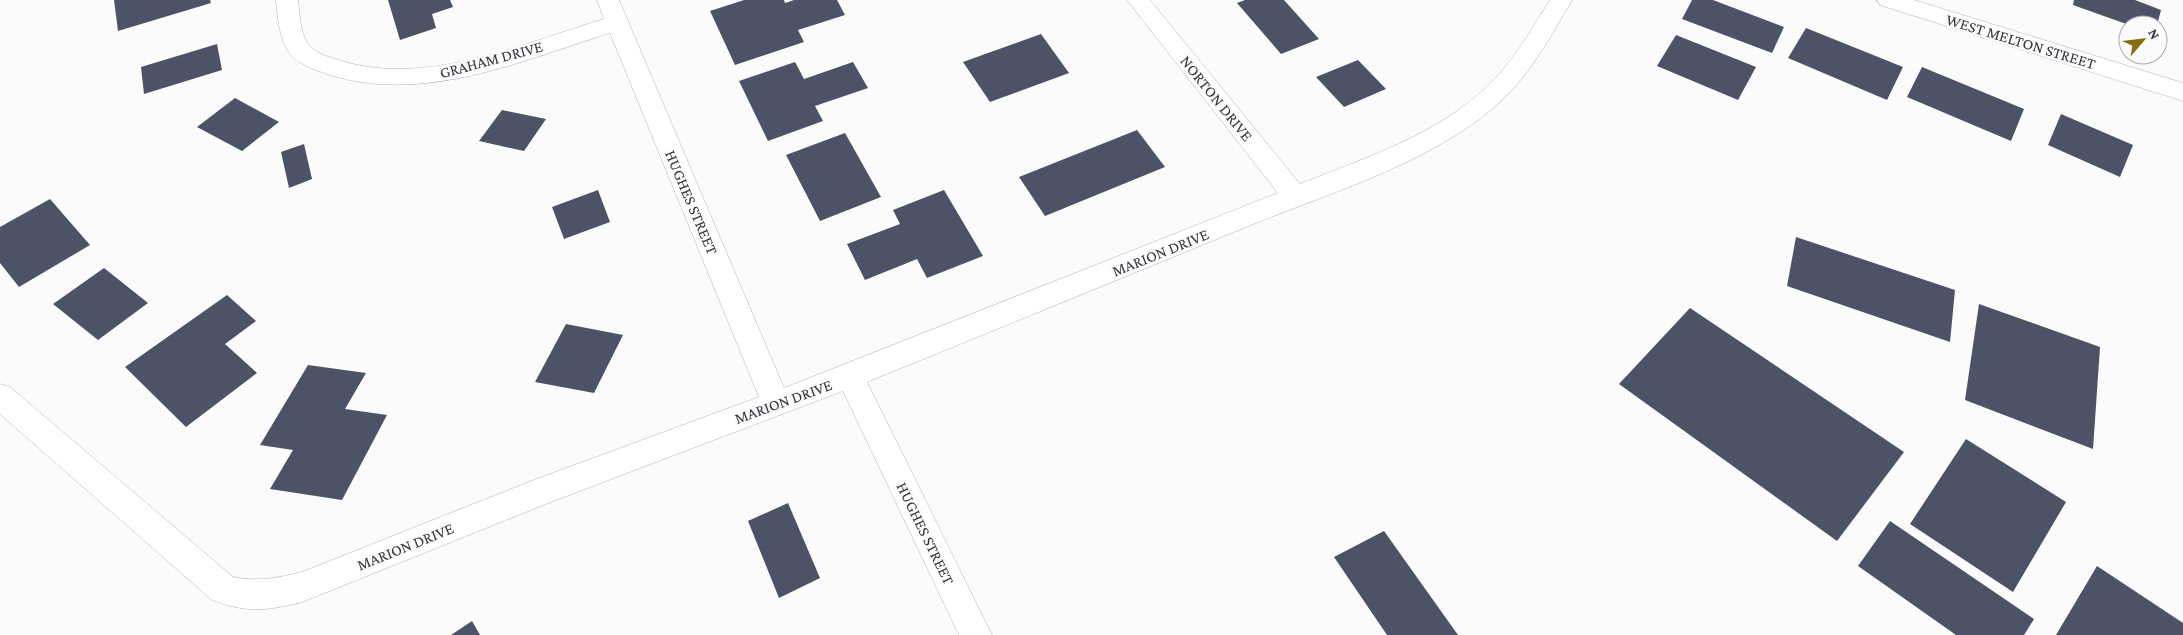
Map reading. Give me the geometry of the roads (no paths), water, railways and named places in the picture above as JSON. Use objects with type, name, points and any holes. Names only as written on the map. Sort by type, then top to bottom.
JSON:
[{"type":"street","name":"GRAHAM DRIVE","points":[[287,0],[296,45],[304,54],[339,70],[383,77],[429,76],[461,70],[612,11]]},
{"type":"street","name":"NORTON DRIVE","points":[[1138,0],[1296,197]]},
{"type":"street","name":"MARION DRIVE","points":[[5,406],[223,589],[252,596],[268,595],[302,587],[545,490],[850,376],[1296,197],[1415,146],[1455,124],[1474,110],[1508,79],[1522,61],[1561,0]]},
{"type":"street","name":"WEST MELTON STREET","points":[[1888,0],[2183,92]]},
{"type":"street","name":"HUGHES STREET","points":[[612,11],[776,403]]},
{"type":"street","name":"HUGHES STREET","points":[[850,376],[976,635]]}]
